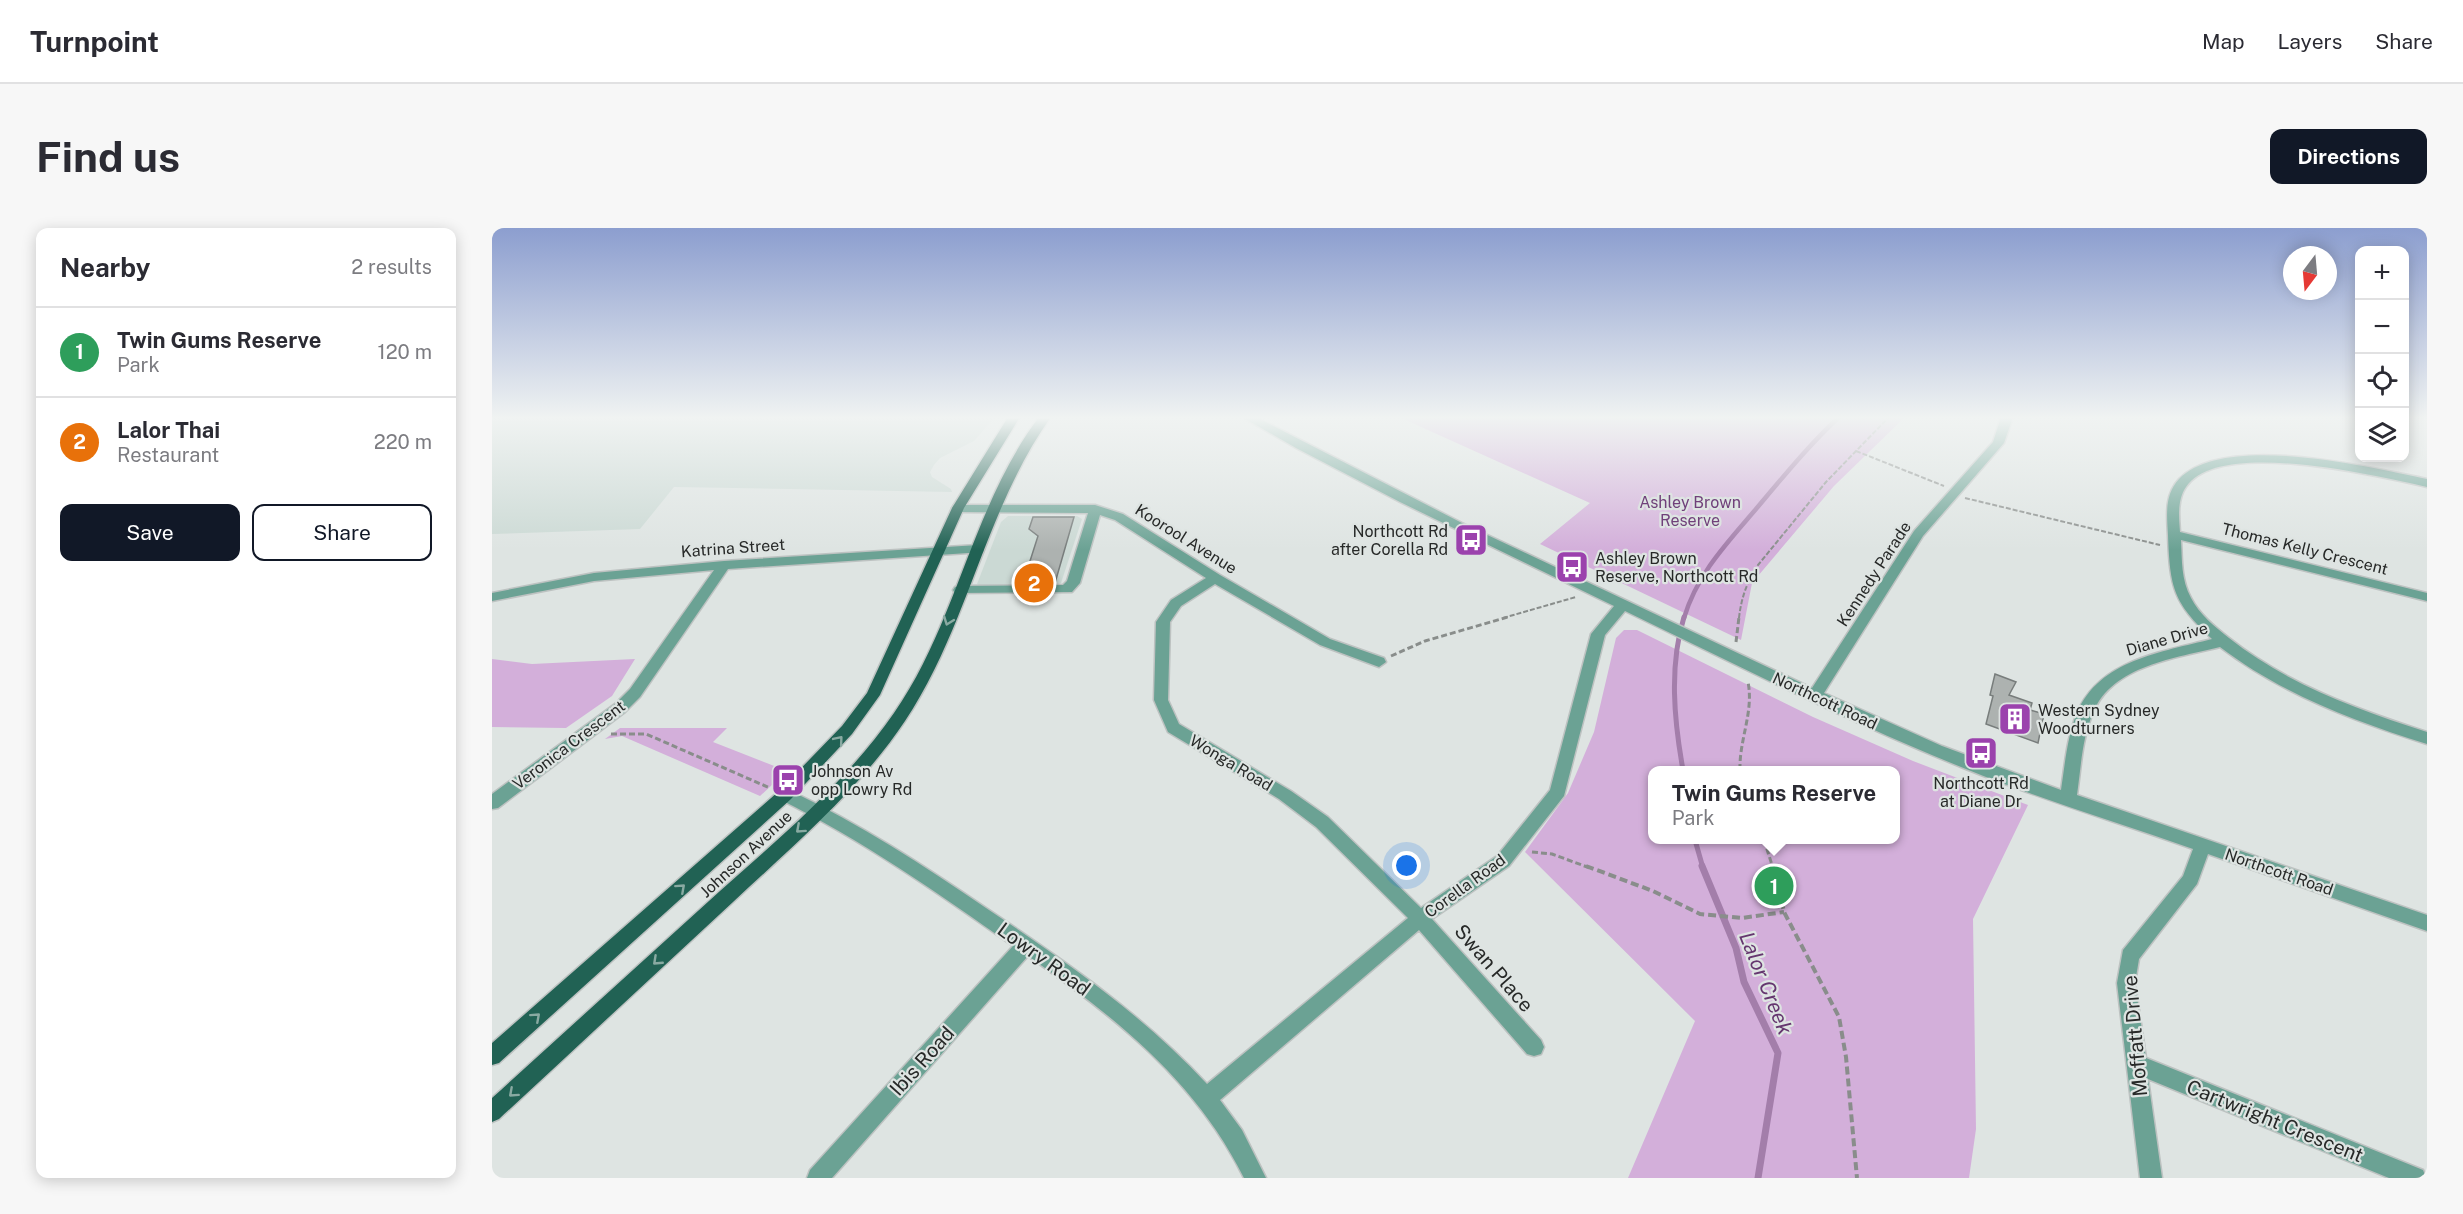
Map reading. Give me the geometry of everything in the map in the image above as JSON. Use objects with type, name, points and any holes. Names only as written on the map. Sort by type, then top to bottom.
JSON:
[{"type":"main road","name":"Johnson Avenue","points":[[492,1056],[785,795],[832,747],[873,695],[958,508],[987,461]]},
{"type":"main road","name":"Johnson Avenue","points":[[492,1112],[820,811],[851,779],[901,718],[936,653],[993,509],[1020,461]]},
{"type":"street","name":"Northcott Road","points":[[1331,461],[1623,605],[1913,742],[2068,799],[2427,923]]},
{"type":"street","name":"Kennedy Parade","points":[[1814,697],[1918,534],[1982,461]]},
{"type":"street","points":[[2246,461],[2219,464],[2194,473],[2185,480],[2172,504],[2177,585],[2195,615],[2224,641],[2277,680],[2315,699],[2363,718],[2427,738]]},
{"type":"street","points":[[2308,461],[2368,470],[2427,483]]},
{"type":"street","name":"Koorool Avenue","points":[[958,508],[1095,509],[1119,517],[1215,578],[1325,642],[1379,662]]},
{"type":"street","points":[[960,590],[1067,590],[1073,583],[1095,509]]},
{"type":"street","name":"Thomas Kelly Crescent","points":[[2174,541],[2427,597]]},
{"type":"street","name":"Katrina Street","points":[[492,597],[594,577],[723,565],[978,549]]},
{"type":"street","name":"Veronica Crescent","points":[[492,803],[585,734],[635,693],[723,565]]},
{"type":"street","name":"Wonga Road","points":[[1215,578],[1176,603],[1163,622],[1161,700],[1173,728],[1285,795],[1322,822],[1420,918]]},
{"type":"street","name":"Corella Road","points":[[1205,1099],[1420,918],[1503,861],[1558,792],[1598,634],[1623,605]]},
{"type":"street","name":"Diane Drive","points":[[2068,799],[2080,735],[2089,704],[2106,681],[2128,668],[2224,641]]},
{"type":"street","name":"Lowry Road","points":[[785,795],[820,811],[924,875],[1026,945],[1155,1044],[1205,1099],[1235,1139],[1255,1178]]},
{"type":"street","name":"Moffatt Drive","points":[[2151,1178],[2126,983],[2130,956],[2191,879],[2202,846]]},
{"type":"street","name":"Swan Place","points":[[1420,918],[1534,1047]]},
{"type":"street","name":"Ibis Road","points":[[818,1178],[1026,945]]},
{"type":"street","name":"Cartwright Crescent","points":[[2136,1064],[2415,1178]]},
{"type":"path","points":[[1742,645],[1734,641],[1740,605],[1751,574],[1805,507],[1847,461]]},
{"type":"path","points":[[1881,461],[1955,492],[1966,499],[2174,541]]},
{"type":"path","points":[[1379,662],[1425,641],[1576,597]]},
{"type":"path","points":[[1740,766],[1742,742],[1751,708],[1749,683],[1744,680]]},
{"type":"path","points":[[585,734],[646,734],[785,795]]},
{"type":"path","points":[[1765,844],[1777,879],[1784,912],[1839,1017],[1846,1057],[1857,1178]]},
{"type":"path","points":[[1522,851],[1552,854],[1653,891],[1708,916],[1742,918],[1784,912]]},
{"type":"shaded area","points":[[492,461],[937,461],[930,472],[932,477],[952,492],[674,487],[640,529],[492,534]]},
{"type":"shaded area","points":[[1008,516],[1077,516],[1082,519],[1061,583],[1054,586],[981,586],[977,584],[1001,522]]},
{"type":"green space","name":"Ashley Brown Reserve","points":[[1497,461],[1859,461],[1834,486],[1752,583],[1741,640],[1540,544],[1590,503]]},
{"type":"green space","points":[[1624,630],[1637,630],[1813,717],[1913,761],[2028,805],[1973,919],[1976,1129],[1969,1178],[1628,1178],[1695,1021],[1525,852],[1568,793],[1594,732],[1616,638]]},
{"type":"green space","points":[[492,659],[532,664],[635,659],[612,696],[566,728],[492,727]]},
{"type":"green space","points":[[620,728],[727,728],[713,742],[787,771],[760,796],[622,736],[605,739]]},
{"type":"building","points":[[1033,517],[1074,517],[1055,583],[1023,583],[1038,536],[1029,529]]},
{"type":"building","name":"Western Sydney Woodturners","points":[[1995,674],[2016,682],[2009,695],[2032,703],[2030,710],[2044,714],[2038,743],[1986,724],[1993,696],[1990,695]]},
{"type":"waterway","name":"Lalor Creek","points":[[1684,618],[1705,573],[1724,547],[1797,461]]},
{"type":"waterway","name":"Lalor Creek","points":[[1682,766],[1674,693],[1676,655],[1684,617]]},
{"type":"waterway","name":"Lalor Creek","points":[[1696,844],[1703,868]]},
{"type":"waterway","name":"Lalor Creek","points":[[1702,866],[1736,948],[1744,982],[1778,1053],[1758,1178]]},
{"type":"place","name":"Northcott Rd after Corella Rd","points":[[1471,540]]},
{"type":"place","name":"Ashley Brown Reserve, Northcott Rd","points":[[1572,567]]},
{"type":"place","name":"Lalor Thai","points":[[1034,583]]},
{"type":"place","name":"Western Sydney Woodturners","points":[[2015,719]]},
{"type":"place","name":"Northcott Rd at Diane Dr","points":[[1981,753]]},
{"type":"place","name":"Johnson Av opp Lowry Rd","points":[[788,780]]},
{"type":"place","name":"Twin Gums Reserve","points":[[1774,886]]}]
